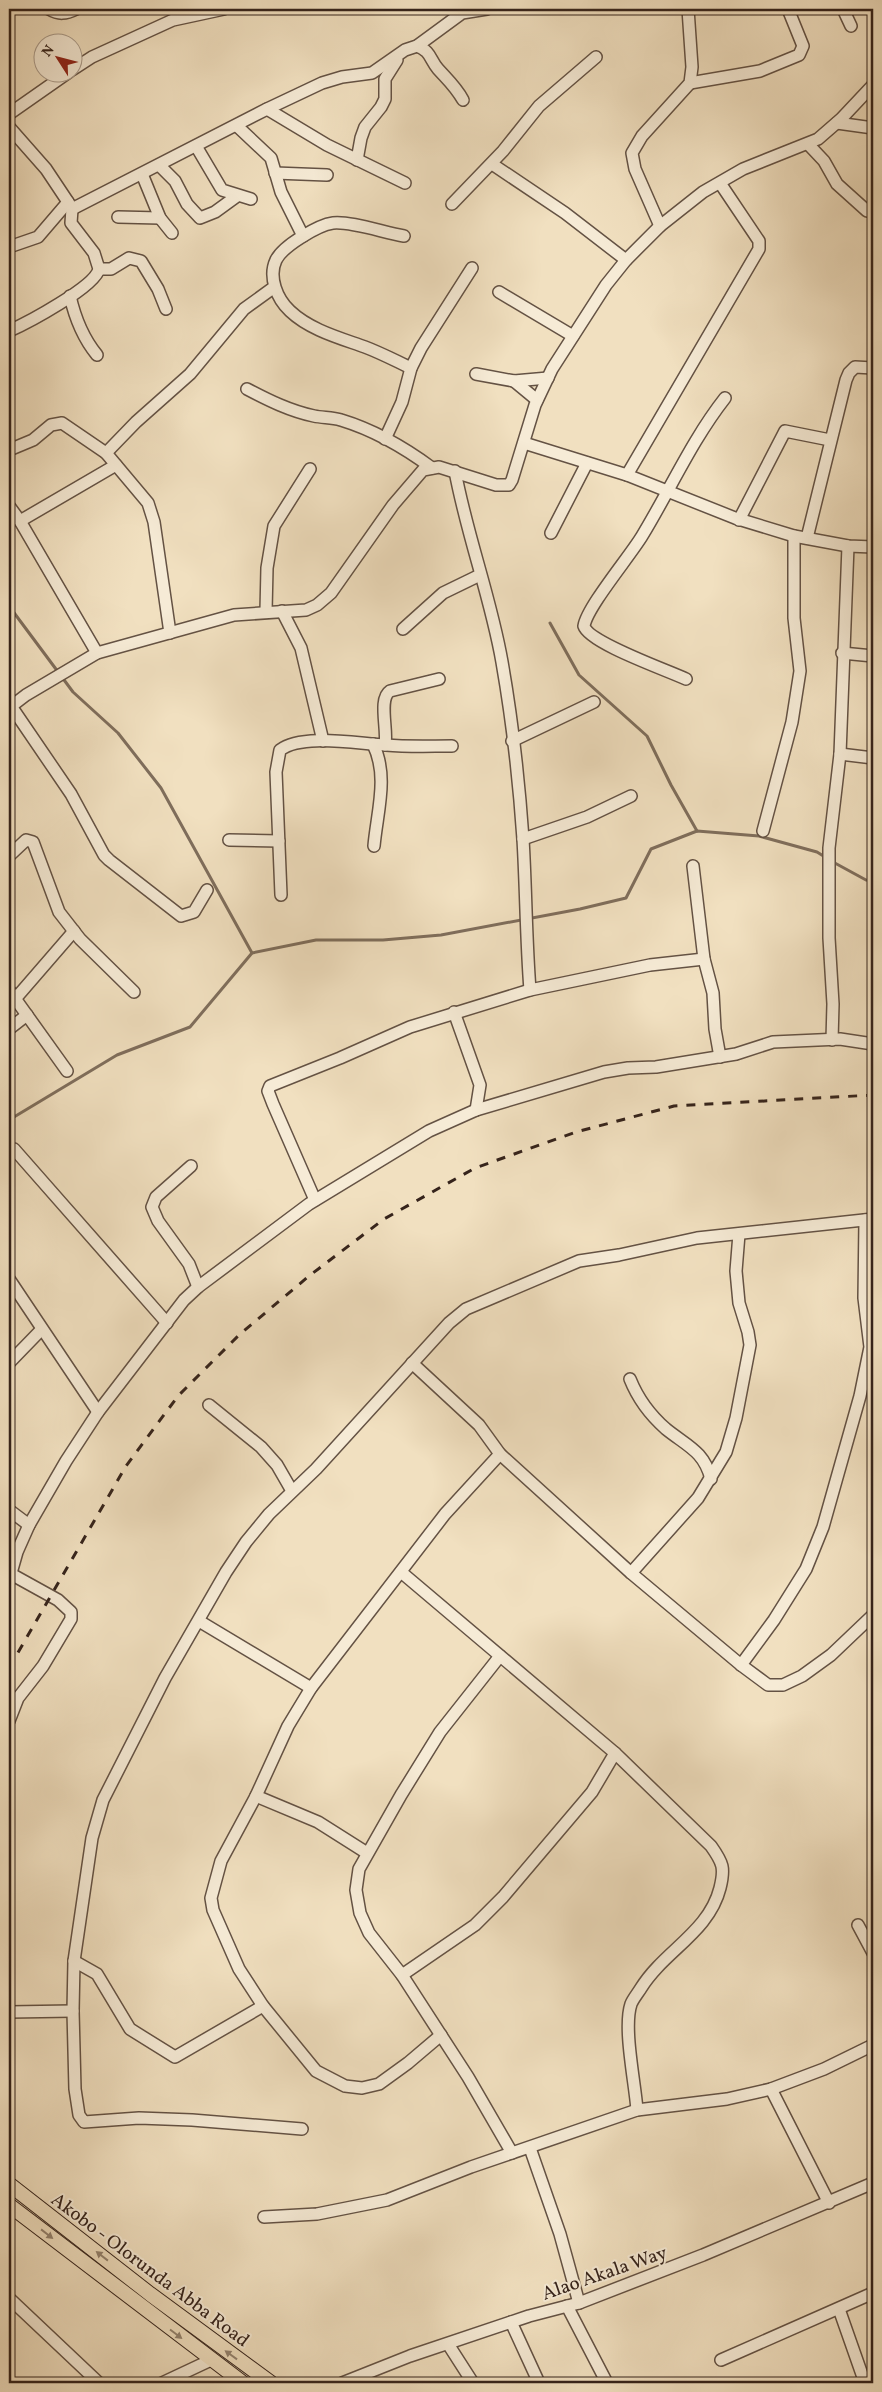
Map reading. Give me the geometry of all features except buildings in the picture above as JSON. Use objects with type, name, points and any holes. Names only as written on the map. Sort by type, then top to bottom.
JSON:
[{"type":"main road","name":"Akobo - Olorunda Abba Road","points":[[9,2184],[150,2294],[271,2383]]},
{"type":"main road","name":"Akobo - Olorunda Abba Road","points":[[9,2204],[243,2383]]},
{"type":"street","points":[[49,9],[57,13],[66,14],[76,9]]},
{"type":"street","points":[[82,64],[179,14],[224,9]]},
{"type":"street","points":[[9,247],[38,237],[70,205],[142,174],[267,109],[322,83],[342,77],[372,73],[398,55],[416,46],[461,11],[486,9]]},
{"type":"street","points":[[660,226],[635,169],[632,153],[642,136],[690,83],[692,67],[688,9]]},
{"type":"street","points":[[690,83],[760,71],[799,56],[803,46],[788,9]]},
{"type":"street","points":[[843,9],[851,26]]},
{"type":"street","points":[[416,46],[428,53],[438,69],[455,86],[463,100]]},
{"type":"street","points":[[358,160],[361,138],[365,127],[385,99],[385,79],[398,55]]},
{"type":"street","points":[[452,204],[492,164],[539,106],[596,57]]},
{"type":"street","points":[[9,114],[55,82]]},
{"type":"street","points":[[207,890],[194,912],[181,916],[109,860],[104,855],[71,794],[10,707],[26,695],[97,653],[234,615],[266,611],[306,610],[323,601],[331,593],[410,482],[423,470],[439,467],[496,485],[509,485],[537,400],[548,378],[606,285],[626,260],[660,226],[703,192],[743,169],[818,139],[837,123],[873,85]]},
{"type":"street","points":[[267,109],[328,145],[405,184]]},
{"type":"street","points":[[837,123],[873,128]]},
{"type":"street","points":[[237,126],[267,153],[281,192],[303,236]]},
{"type":"street","points":[[9,128],[46,170],[70,205],[71,223],[94,253],[99,269],[98,275],[94,279],[70,296],[9,332]]},
{"type":"street","points":[[808,144],[824,161],[837,184],[867,211]]},
{"type":"street","points":[[196,146],[222,190],[251,199]]},
{"type":"street","points":[[492,164],[565,213],[626,260]]},
{"type":"street","points":[[159,165],[175,181],[188,204],[200,218],[216,212],[237,196]]},
{"type":"street","points":[[275,173],[327,174]]},
{"type":"street","points":[[142,174],[160,218],[172,233]]},
{"type":"street","points":[[626,475],[759,249],[759,241],[720,183]]},
{"type":"street","points":[[118,217],[160,218]]},
{"type":"street","points":[[404,236],[332,223],[303,236],[277,259],[273,288],[287,309],[298,318],[336,337],[367,348],[411,368]]},
{"type":"street","points":[[99,269],[110,269],[129,258],[141,261],[158,289],[166,309]]},
{"type":"street","points":[[385,439],[402,402],[411,368],[421,348],[472,268]]},
{"type":"street","points":[[106,453],[136,422],[190,374],[244,309],[273,288]]},
{"type":"street","points":[[499,292],[574,336]]},
{"type":"street","points":[[70,296],[73,311],[87,343],[97,355]]},
{"type":"street","points":[[807,538],[830,440],[849,373],[855,367],[873,368]]},
{"type":"street","points":[[476,374],[514,381],[548,378]]},
{"type":"street","points":[[514,381],[537,400]]},
{"type":"street","points":[[247,389],[278,405],[314,416],[341,420],[402,447],[432,468]]},
{"type":"street","points":[[686,679],[600,642],[586,631],[584,626],[588,615],[641,537],[694,442],[725,398]]},
{"type":"street","points":[[9,450],[33,440],[51,425],[62,423],[106,453],[148,503],[154,522],[170,633]]},
{"type":"street","points":[[740,520],[781,434],[785,431],[830,440]]},
{"type":"street","points":[[524,443],[626,475],[740,520],[794,536],[848,546],[873,547]]},
{"type":"street","points":[[551,533],[587,463]]},
{"type":"street","points":[[20,521],[116,465]]},
{"type":"street","points":[[266,611],[267,568],[274,526],[310,469]]},
{"type":"street","points":[[456,471],[461,504],[502,660],[523,839],[524,896],[530,990]]},
{"type":"street","points":[[9,506],[20,521],[97,653]]},
{"type":"street","points":[[764,832],[792,722],[800,671],[794,618],[794,536]]},
{"type":"street","points":[[832,1040],[828,938],[829,848],[840,754],[842,653],[848,546]]},
{"type":"street","points":[[402,629],[443,593],[480,575]]},
{"type":"street","points":[[282,612],[301,648],[323,741]]},
{"type":"street","points":[[842,653],[873,656]]},
{"type":"street","points":[[385,746],[384,698],[386,694],[390,691],[439,679]]},
{"type":"street","points":[[512,741],[594,702]]},
{"type":"street","points":[[281,895],[276,772],[280,750],[294,743],[323,741],[385,746],[452,746]]},
{"type":"street","points":[[373,744],[378,755],[382,776],[374,846]]},
{"type":"street","points":[[840,754],[873,758]]},
{"type":"street","points":[[523,839],[588,817],[631,796]]},
{"type":"street","points":[[9,856],[26,840],[33,842],[59,912],[74,931],[134,992]]},
{"type":"street","points":[[229,840],[279,841]]},
{"type":"street","points":[[693,866],[704,960],[713,993],[715,1028],[720,1057]]},
{"type":"street","points":[[67,1071],[12,994],[74,931]]},
{"type":"street","points":[[315,1200],[273,1104],[268,1091],[270,1086],[340,1058],[410,1026],[454,1012],[530,990],[650,965],[704,960]]},
{"type":"street","points":[[454,1012],[480,1085],[476,1110]]},
{"type":"street","points":[[9,1029],[27,1015]]},
{"type":"street","points":[[9,1721],[18,1698],[43,1666],[71,1619],[71,1612],[58,1600],[10,1577],[17,1552],[29,1525],[98,1412],[167,1322],[198,1287],[315,1200],[430,1131],[476,1110],[604,1072],[628,1068],[656,1067],[720,1057],[772,1042],[852,1040],[873,1044]]},
{"type":"street","points":[[14,1149],[167,1322]]},
{"type":"street","points":[[191,1166],[156,1197],[152,1207],[158,1221],[189,1264],[198,1287]]},
{"type":"street","points":[[302,2129],[192,2120],[139,2118],[84,2122],[79,2115],[75,2089],[72,2011],[74,1961],[92,1838],[103,1800],[165,1678],[200,1621],[226,1572],[246,1542],[269,1514],[316,1469],[449,1323],[466,1309],[579,1261],[619,1255],[696,1238],[869,1219],[864,1298],[870,1347],[860,1396],[823,1527],[806,1569],[780,1612],[741,1665]]},
{"type":"street","points":[[631,1573],[678,1521],[711,1480],[729,1444],[750,1345],[739,1303],[736,1271],[739,1234]]},
{"type":"street","points":[[9,1279],[41,1330],[98,1412]]},
{"type":"street","points":[[9,1363],[41,1330]]},
{"type":"street","points":[[412,1363],[479,1425],[500,1454],[631,1573],[741,1665],[768,1685],[783,1684],[802,1676],[831,1655],[873,1615]]},
{"type":"street","points":[[630,1379],[644,1406],[657,1420],[693,1448],[705,1461],[711,1480]]},
{"type":"street","points":[[209,1405],[265,1451],[277,1465],[292,1491]]},
{"type":"street","points":[[440,2035],[379,2084],[362,2088],[345,2086],[316,2071],[263,2006],[239,1969],[213,1910],[211,1898],[221,1861],[256,1796],[288,1726],[311,1688],[445,1514],[500,1454]]},
{"type":"street","points":[[9,1510],[29,1525]]},
{"type":"street","points":[[402,1572],[615,1753],[711,1846],[721,1860],[724,1873],[717,1901],[705,1921],[660,1964],[631,2004],[627,2029],[638,2110]]},
{"type":"street","points":[[200,1621],[311,1688]]},
{"type":"street","points":[[500,1656],[440,1732],[367,1853],[359,1870],[356,1890],[360,1913],[369,1933],[402,1976],[468,2077],[512,2153]]},
{"type":"street","points":[[402,1976],[475,1925],[502,1898],[592,1792],[615,1753]]},
{"type":"street","points":[[256,1796],[318,1822],[367,1853]]},
{"type":"street","points":[[858,1925],[873,1953]]},
{"type":"street","points":[[74,1961],[97,1974],[105,1984],[130,2029],[175,2057],[263,2006]]},
{"type":"street","points":[[9,2012],[72,2011]]},
{"type":"street","points":[[264,2217],[317,2214],[387,2200],[512,2153],[638,2110],[727,2099],[771,2090],[824,2069],[873,2045]]},
{"type":"street","points":[[771,2090],[829,2203]]},
{"type":"street","points":[[530,2148],[560,2234],[579,2303]]},
{"type":"street","name":"Alao Akala Way","points":[[342,2383],[410,2356],[511,2322],[579,2303],[703,2255],[873,2184]]},
{"type":"street","points":[[721,2360],[873,2293]]},
{"type":"street","points":[[9,2298],[99,2383]]},
{"type":"street","points":[[567,2306],[607,2383]]},
{"type":"street","points":[[839,2309],[865,2383]]},
{"type":"street","points":[[511,2322],[539,2383]]},
{"type":"street","points":[[448,2344],[473,2383]]},
{"type":"street","points":[[162,2383],[211,2360]]},
{"type":"waterway","points":[[9,606],[73,692],[118,733],[161,788],[252,953]]},
{"type":"waterway","points":[[550,623],[579,675],[647,736],[671,785],[697,831]]},
{"type":"waterway","points":[[9,1120],[117,1055],[190,1027],[252,953],[316,940],[383,940],[441,935],[580,909],[626,898],[651,849],[697,831],[759,836],[817,852],[825,857]]},
{"type":"waterway","points":[[833,862],[866,880],[873,881]]},
{"type":"railway","points":[[9,1668],[126,1466],[178,1396],[239,1335],[309,1276],[384,1219],[475,1168],[576,1132],[674,1106],[873,1095]]}]
